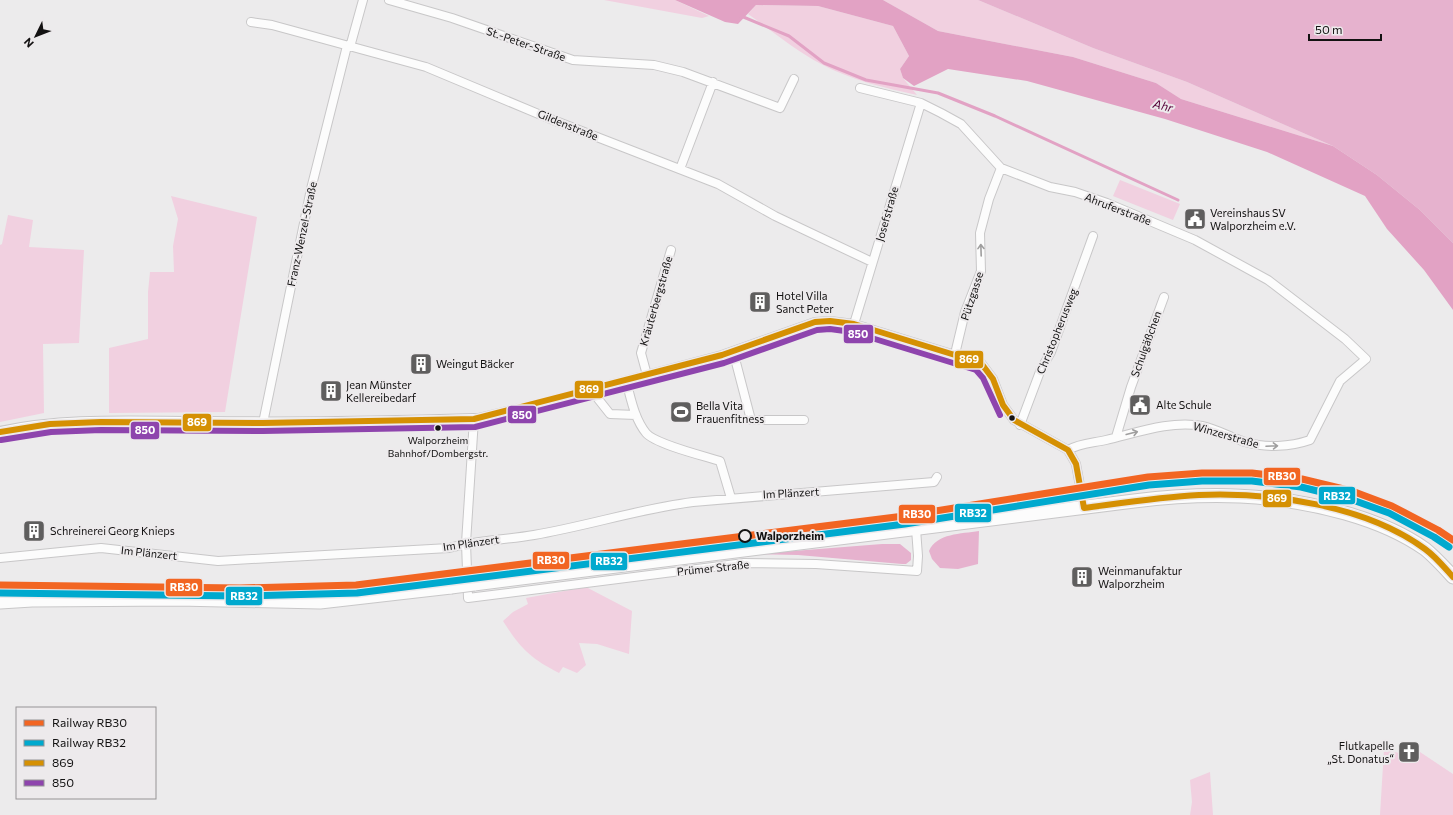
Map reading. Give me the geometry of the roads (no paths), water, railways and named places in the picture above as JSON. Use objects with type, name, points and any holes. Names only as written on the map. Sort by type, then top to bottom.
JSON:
[{"type":"main road","points":[[0,602],[32,600],[163,599],[320,602],[1199,495],[1254,496],[1299,502],[1353,516],[1395,532],[1424,549],[1453,576]]},
{"type":"street","name":"Franz-Wenzel-Straße","points":[[263,422],[311,189],[348,47],[363,0]]},
{"type":"street","name":"St.-Peter-Straße","points":[[389,0],[452,18],[573,60],[654,65],[683,72],[780,108],[794,79]]},
{"type":"street","name":"Gildenstraße","points":[[251,22],[272,25],[348,47],[426,67],[548,118],[718,184],[775,216],[872,262]]},
{"type":"street","points":[[680,169],[713,82]]},
{"type":"street","name":"Ahruferstraße","points":[[860,88],[919,107],[961,124],[1001,168],[1050,187],[1075,192],[1107,203],[1195,240],[1268,280],[1344,339],[1366,359]]},
{"type":"street","name":"Josefstraße","points":[[854,324],[919,107]]},
{"type":"street","name":"Pützgasse","points":[[955,354],[965,312],[981,271],[980,233],[989,199],[1001,168]]},
{"type":"street","name":"Christopherusweg","points":[[1020,425],[1041,369],[1051,352],[1093,236]]},
{"type":"street","name":"Kräuterbergstraße","points":[[647,375],[641,353],[671,250]]},
{"type":"street","name":"Schulgäßchen","points":[[1116,438],[1131,387],[1164,297]]},
{"type":"street","points":[[0,432],[50,424],[101,422],[263,422],[474,419],[626,381],[733,351],[815,322],[830,320],[854,324],[981,363],[988,370],[1003,405],[1014,420],[1020,425],[1068,450],[1076,464],[1084,508]]},
{"type":"street","points":[[733,351],[751,420],[804,420]]},
{"type":"street","name":"Winzerstraße","points":[[1068,450],[1077,445],[1116,438],[1144,430],[1189,424],[1203,427],[1245,442],[1264,446],[1300,443],[1310,440],[1340,381],[1366,359]]},
{"type":"street","points":[[626,381],[636,415],[646,433],[657,440],[720,461],[731,498]]},
{"type":"street","points":[[591,390],[610,414],[636,415]]},
{"type":"street","points":[[466,543],[474,419]]},
{"type":"street","name":"Im Plänzert","points":[[0,558],[101,548],[218,561],[449,548],[466,543],[533,535],[655,507],[776,493],[835,491],[867,486],[934,482],[937,477]]},
{"type":"street","name":"Prümer Straße","points":[[466,543],[468,598],[744,564],[816,564],[916,571],[918,556],[916,529]]},
{"type":"water","name":"Ahr","points":[[675,0],[883,0],[938,31],[1073,57],[1156,83],[1181,99],[1333,146],[1377,175],[1420,210],[1453,243],[1453,310],[1424,270],[1387,229],[1365,196],[1267,152],[1165,119],[1027,81],[948,69],[914,86],[903,78],[900,69],[909,56],[893,26],[818,6],[756,5],[738,24],[725,22]]},
{"type":"waterway","points":[[741,16],[789,36],[824,63],[866,80],[938,93],[995,116],[1178,200]]},
{"type":"rail line","name":"RB30","points":[[0,585],[240,588],[356,585],[904,516],[1148,477],[1202,473],[1252,473],[1302,479],[1352,491],[1392,506],[1438,530],[1453,540]]},
{"type":"rail line","name":"RB32","points":[[0,593],[240,596],[357,593],[905,524],[1149,485],[1202,481],[1252,481],[1301,487],[1350,499],[1389,513],[1434,537],[1449,547]]},
{"type":"place","name":"Vereinshaus SV Walporzheim e.V.","points":[[1195,219]]},
{"type":"place","name":"Hotel Villa Sanct Peter","points":[[760,302]]},
{"type":"place","name":"Weingut Bäcker","points":[[421,364]]},
{"type":"place","name":"Jean Münster Kellereibedarf","points":[[331,391]]},
{"type":"place","name":"Alte Schule","points":[[1140,405]]},
{"type":"place","name":"Bella Vita Frauenfitness","points":[[681,412]]},
{"type":"place","name":"Walporzheim Bahnhof/Dombergstr.","points":[[438,428]]},
{"type":"place","name":"Schreinerei Georg Knieps","points":[[34,531]]},
{"type":"place","name":"Walporzheim","points":[[745,536]]},
{"type":"place","name":"Weinmanufaktur Walporzheim","points":[[1082,577]]},
{"type":"place","name":"Flutkapelle „St. Donatus“","points":[[1409,752]]}]
